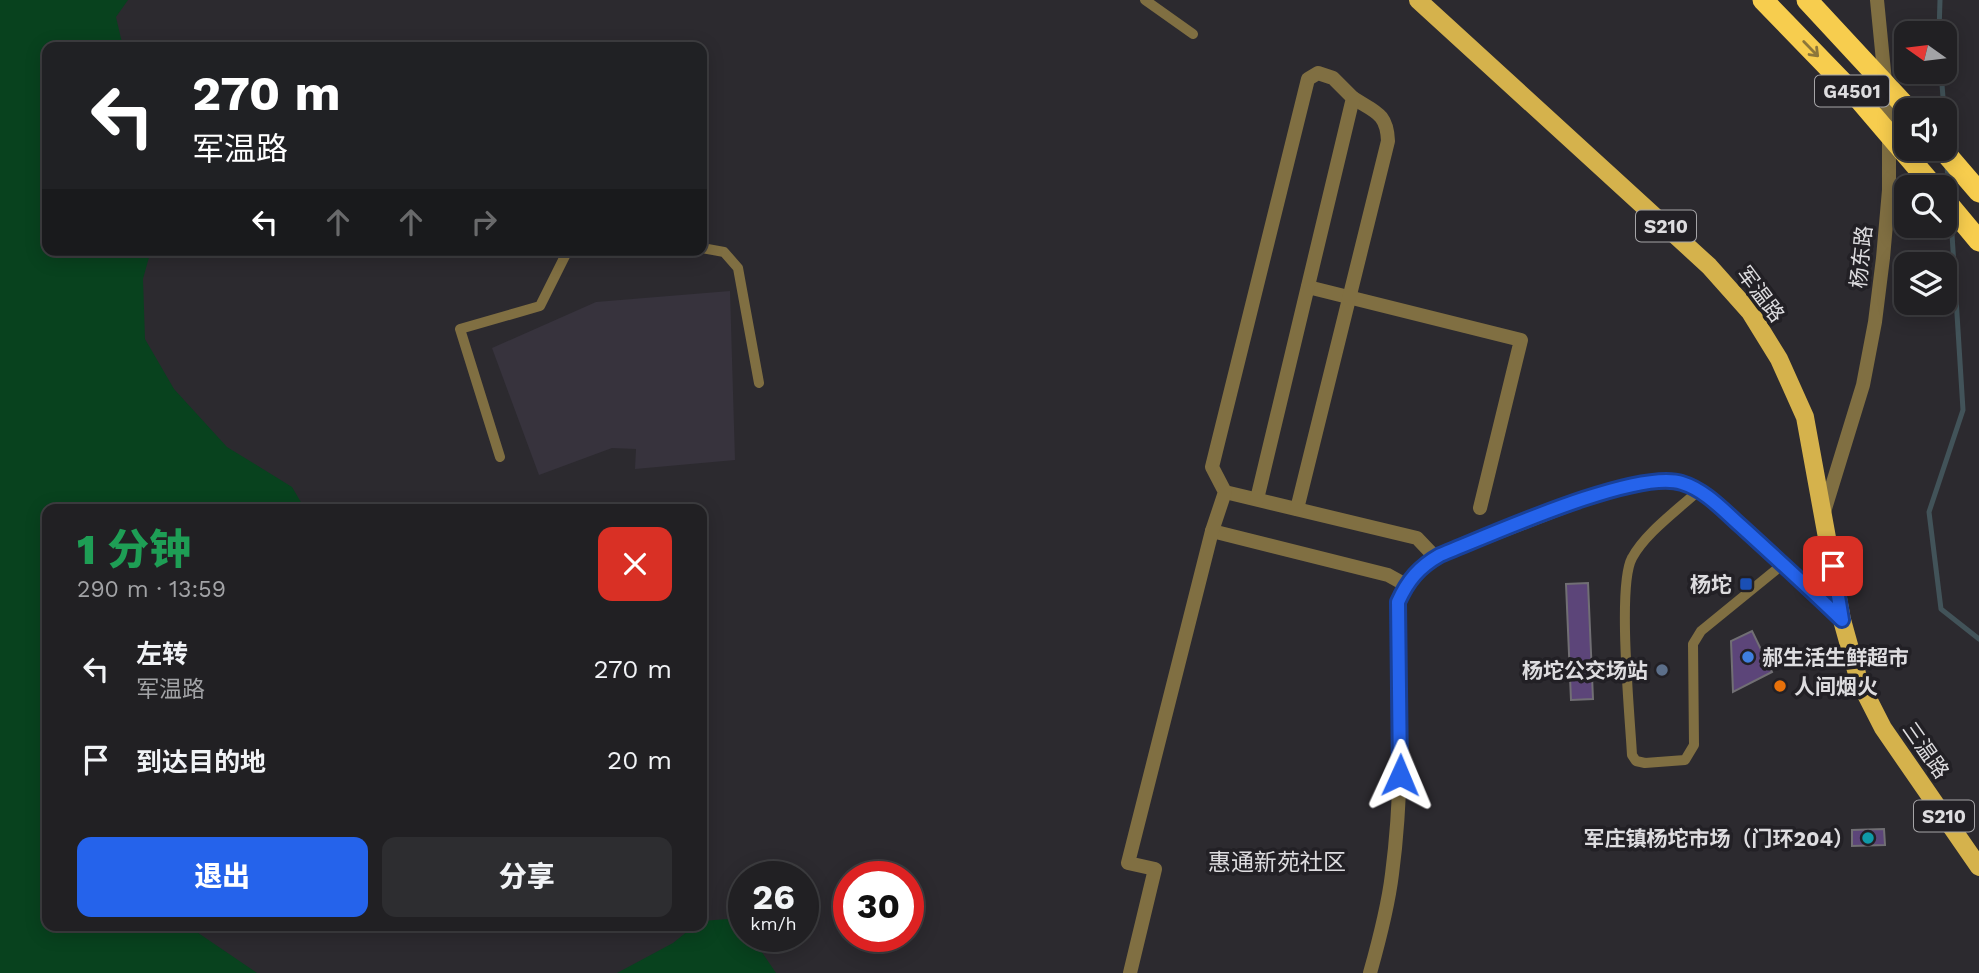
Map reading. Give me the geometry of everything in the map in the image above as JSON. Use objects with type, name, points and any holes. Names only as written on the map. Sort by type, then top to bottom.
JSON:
[{"type":"highway","name":"G4501","points":[[1763,0],[1858,98],[1924,175]]},
{"type":"highway","name":"G4501","points":[[1807,0],[1898,98]]},
{"type":"highway","points":[[1952,161],[1979,192]]},
{"type":"highway","points":[[1957,215],[1979,241]]},
{"type":"main road","name":"军温路","points":[[1418,0],[1709,266],[1750,312],[1779,359],[1805,417],[1842,620],[1859,681],[1883,727]]},
{"type":"main road","name":"三温路","points":[[1883,727],[1979,867]]},
{"type":"street","name":"杨东路","points":[[1824,512],[1863,385],[1883,258],[1889,190],[1889,122],[1877,0]]},
{"type":"street","points":[[1130,973],[1155,869],[1128,863],[1212,531],[1225,492],[1212,467],[1308,79],[1318,73],[1333,78],[1353,98],[1381,116],[1387,124],[1388,141],[1297,509]]},
{"type":"street","points":[[1257,499],[1353,98]]},
{"type":"street","points":[[1308,287],[1521,340],[1480,508]]},
{"type":"street","points":[[1370,973],[1392,876],[1397,827],[1401,721],[1398,602],[1406,585],[1421,566],[1598,494],[1659,480],[1679,482],[1699,490],[1842,620]]},
{"type":"street","points":[[1225,492],[1417,538],[1436,558]]},
{"type":"street","points":[[1212,531],[1388,575],[1406,585]]},
{"type":"lane","points":[[1145,0],[1193,34]]},
{"type":"lane","points":[[707,249],[724,252],[738,268],[759,383]]},
{"type":"lane","points":[[500,457],[460,329],[540,306],[565,256]]},
{"type":"lane","points":[[1699,490],[1641,544],[1630,560],[1626,580],[1626,612],[1632,755],[1636,761],[1645,763],[1685,760],[1691,753],[1694,745],[1693,644],[1701,631],[1783,564]]},
{"type":"shaded area","points":[[730,291],[735,460],[635,469],[636,449],[612,448],[539,475],[492,348],[596,302]]},
{"type":"green space","points":[[0,0],[128,0],[116,17],[122,42],[42,42],[42,256],[149,256],[143,279],[145,339],[174,389],[227,447],[292,487],[302,504],[42,504],[42,931],[195,931],[257,973],[0,973]]},
{"type":"green space","points":[[728,919],[728,952],[762,952],[776,973],[617,973],[673,943],[688,931],[707,931],[707,921]]},
{"type":"building","points":[[1588,583],[1593,699],[1571,700],[1566,584]]},
{"type":"building","name":"郝生活生鲜超市","points":[[1752,631],[1772,672],[1733,692],[1731,641]]},
{"type":"building","name":"军庄镇杨坨市场（门环204）","points":[[1884,829],[1885,845],[1852,846],[1852,830]]},
{"type":"waterway","points":[[1939,21],[1940,0]]},
{"type":"waterway","points":[[1942,84],[1943,98]]},
{"type":"waterway","points":[[1947,166],[1948,175]]},
{"type":"waterway","points":[[1952,238],[1963,410],[1929,512],[1941,609],[1979,639]]},
{"type":"place","name":"杨坨","points":[[1746,584]]},
{"type":"place","name":"郝生活生鲜超市","points":[[1748,657]]},
{"type":"place","name":"杨坨公交场站","points":[[1662,670]]},
{"type":"place","name":"人间烟火","points":[[1780,686]]},
{"type":"place","name":"军庄镇杨坨市场（门环204）","points":[[1868,838]]},
{"type":"district","name":"惠通新苑社区","points":[[1277,862]]},
{"type":"route","points":[[1400,775],[1398,602],[1406,585],[1421,566],[1440,555],[1598,494],[1659,480],[1679,482],[1699,490],[1842,620],[1833,566]]}]
